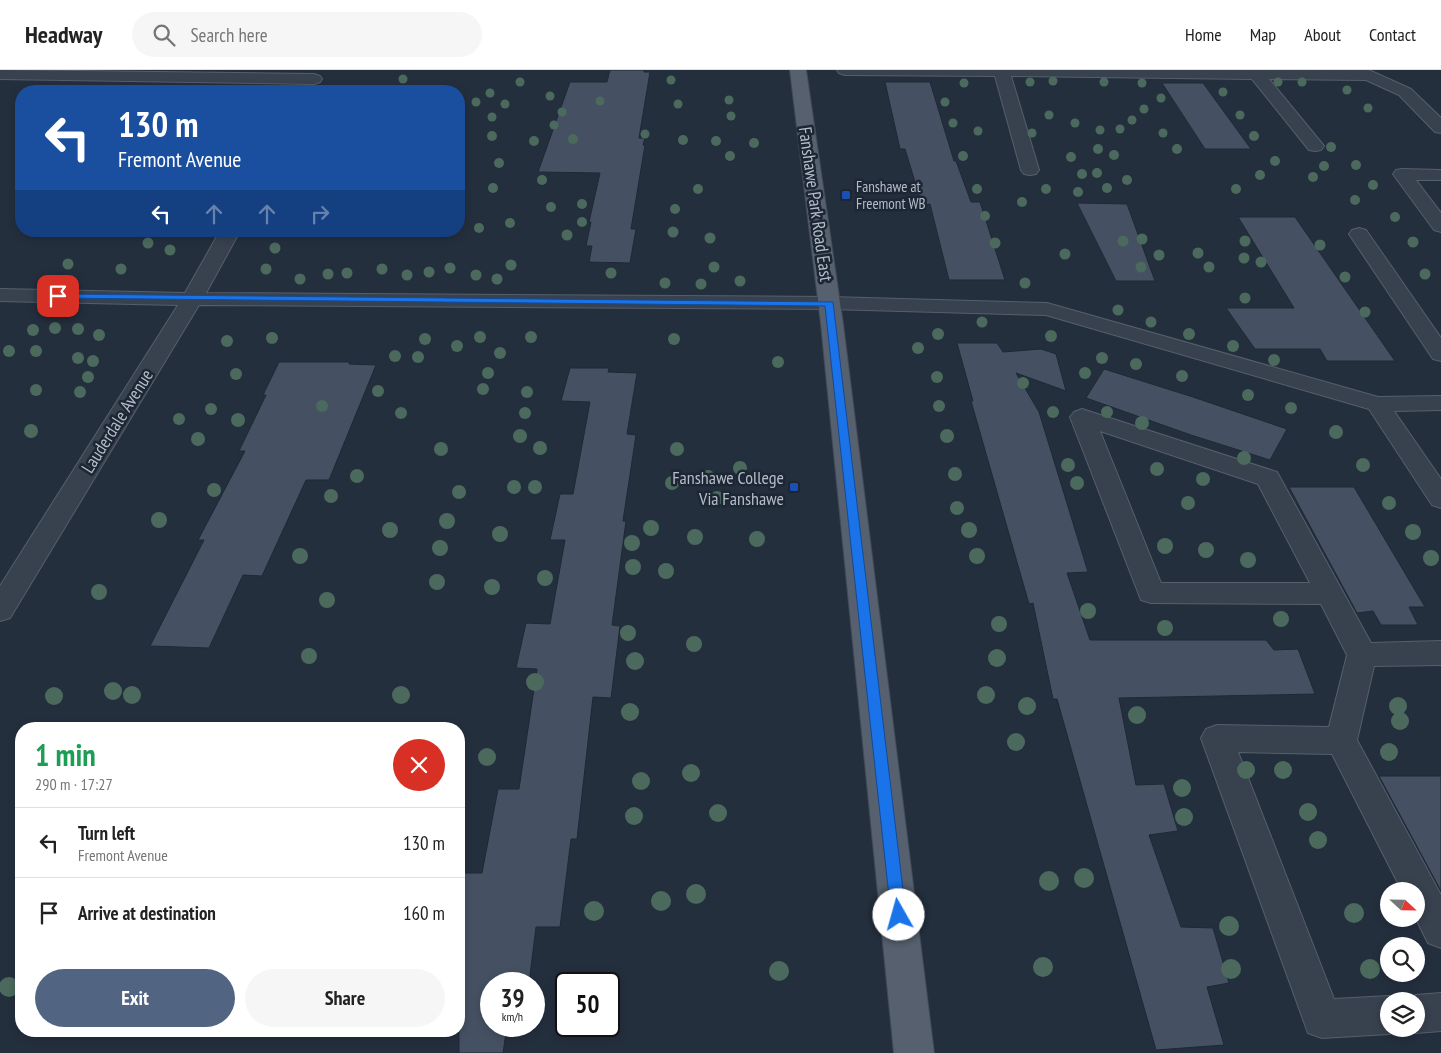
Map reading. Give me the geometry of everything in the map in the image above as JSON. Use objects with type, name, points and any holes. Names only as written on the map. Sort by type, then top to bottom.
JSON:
[{"type":"main road","name":"Fanshawe Park Road East","points":[[798,70],[830,303],[914,1053]]},
{"type":"street","points":[[845,70],[1369,75],[1406,92],[1441,128]]},
{"type":"street","points":[[1001,71],[1030,170]]},
{"type":"street","points":[[0,74],[314,80]]},
{"type":"street","points":[[1257,74],[1316,146]]},
{"type":"street","points":[[1441,175],[1402,174],[1441,226]]},
{"type":"street","points":[[1358,234],[1441,354]]},
{"type":"street","name":"Lauderdale Avenue","points":[[0,610],[192,299],[227,237]]},
{"type":"street","points":[[0,295],[192,299],[830,303],[1047,309],[1377,404],[1441,403]]},
{"type":"street","points":[[1377,404],[1441,499]]},
{"type":"street","points":[[1329,594],[1151,593],[1082,417],[1268,478],[1362,655],[1341,741],[1441,931]]},
{"type":"street","points":[[1362,655],[1441,653]]},
{"type":"street","points":[[1341,741],[1216,738],[1322,1019],[1380,1016]]},
{"type":"street","points":[[1425,1013],[1441,1012]]},
{"type":"building","points":[[610,70],[644,70],[644,72],[650,72],[639,138],[645,138],[643,145],[645,145],[631,229],[636,229],[630,263],[589,262],[592,246],[586,246],[591,222],[589,222],[600,173],[538,172],[570,82],[607,82]]},
{"type":"building","points":[[885,82],[930,82],[954,161],[956,161],[971,202],[980,202],[1005,280],[949,280],[930,204],[922,205],[905,149],[900,149]]},
{"type":"building","points":[[1162,83],[1203,83],[1251,149],[1205,149]]},
{"type":"building","points":[[1077,203],[1127,204],[1155,281],[1116,281]]},
{"type":"building","points":[[1238,217],[1295,217],[1395,361],[1327,361],[1320,349],[1255,349],[1226,308],[1294,308]]},
{"type":"building","points":[[957,343],[997,343],[1003,352],[1041,349],[1056,354],[1066,391],[1016,373],[1039,412],[1088,572],[1067,573],[1090,640],[1266,640],[1274,650],[1298,649],[1315,694],[1119,698],[1136,785],[1164,784],[1178,831],[1149,835],[1181,927],[1213,928],[1229,983],[1207,987],[1224,1045],[1156,1050],[1057,699],[1053,699],[1033,603],[1029,604],[971,401],[973,401]]},
{"type":"building","points":[[279,362],[349,362],[349,364],[376,365],[329,480],[306,480],[262,576],[243,575],[209,648],[150,646],[204,540],[198,540],[245,451],[239,451],[266,395],[263,395]]},
{"type":"building","points":[[570,368],[609,368],[608,372],[637,373],[627,434],[636,435],[623,521],[626,521],[612,625],[620,626],[611,698],[593,697],[577,839],[571,839],[560,927],[536,927],[530,972],[480,972],[480,1037],[505,1037],[503,1053],[459,1053],[459,1037],[465,1037],[465,873],[482,873],[498,789],[519,789],[537,669],[516,668],[526,623],[550,624],[565,540],[550,540],[560,494],[573,494],[590,402],[561,401]]},
{"type":"building","points":[[1104,369],[1287,429],[1270,460],[1191,435],[1086,398]]},
{"type":"building","points":[[1289,487],[1354,487],[1425,607],[1409,607],[1418,625],[1381,625],[1373,611],[1357,613]]},
{"type":"building","points":[[1379,776],[1441,776],[1441,891]]},
{"type":"place","name":"Fanshawe at Freemont WB","points":[[846,195]]},
{"type":"place","name":"Fanshawe College Via Fanshawe","points":[[794,487]]},
{"type":"route","points":[[58,296],[192,299],[830,303],[899,915]]}]
